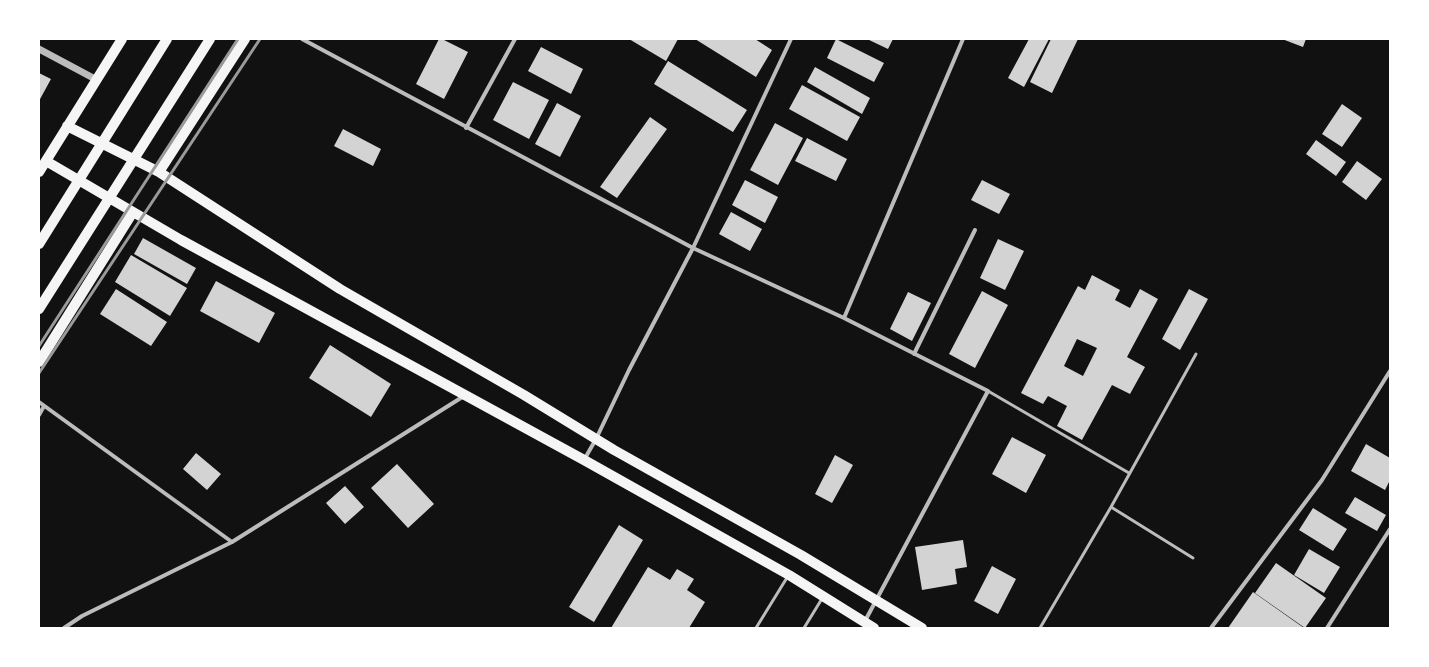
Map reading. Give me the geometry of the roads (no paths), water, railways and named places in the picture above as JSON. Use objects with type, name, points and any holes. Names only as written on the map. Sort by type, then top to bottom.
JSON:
[{"type":"main road","points":[[39,172],[122,39]]},
{"type":"main road","points":[[39,244],[167,39]]},
{"type":"main road","points":[[39,309],[210,39]]},
{"type":"main road","points":[[159,172],[245,39]]},
{"type":"main road","points":[[67,126],[159,172],[340,289],[524,395],[596,439],[801,555],[922,628]]},
{"type":"main road","points":[[46,161],[195,247],[584,460],[788,575],[874,628]]},
{"type":"main road","points":[[39,362],[133,212]]},
{"type":"street","points":[[302,39],[693,248],[844,318],[988,391],[864,622]]},
{"type":"street","points":[[466,128],[516,39]]},
{"type":"street","points":[[584,460],[693,248],[792,39]]},
{"type":"street","points":[[844,318],[963,39]]},
{"type":"street","points":[[39,49],[97,80]]},
{"type":"street","points":[[914,354],[974,230]]},
{"type":"street","points":[[1212,628],[1322,480],[1390,371]]},
{"type":"street","points":[[64,628],[82,616],[232,542],[466,395]]},
{"type":"street","points":[[39,402],[232,542]]},
{"type":"street","points":[[39,415],[44,406]]},
{"type":"street","points":[[1327,628],[1390,529]]},
{"type":"lane","points":[[1040,628],[1111,507],[1196,354]]},
{"type":"lane","points":[[988,391],[1129,473]]},
{"type":"lane","points":[[1111,507],[1193,558]]},
{"type":"lane","points":[[756,628],[788,575]]},
{"type":"lane","points":[[804,628],[824,596]]},
{"type":"railway","points":[[39,346],[238,39]]},
{"type":"railway","points":[[39,373],[260,39]]}]
